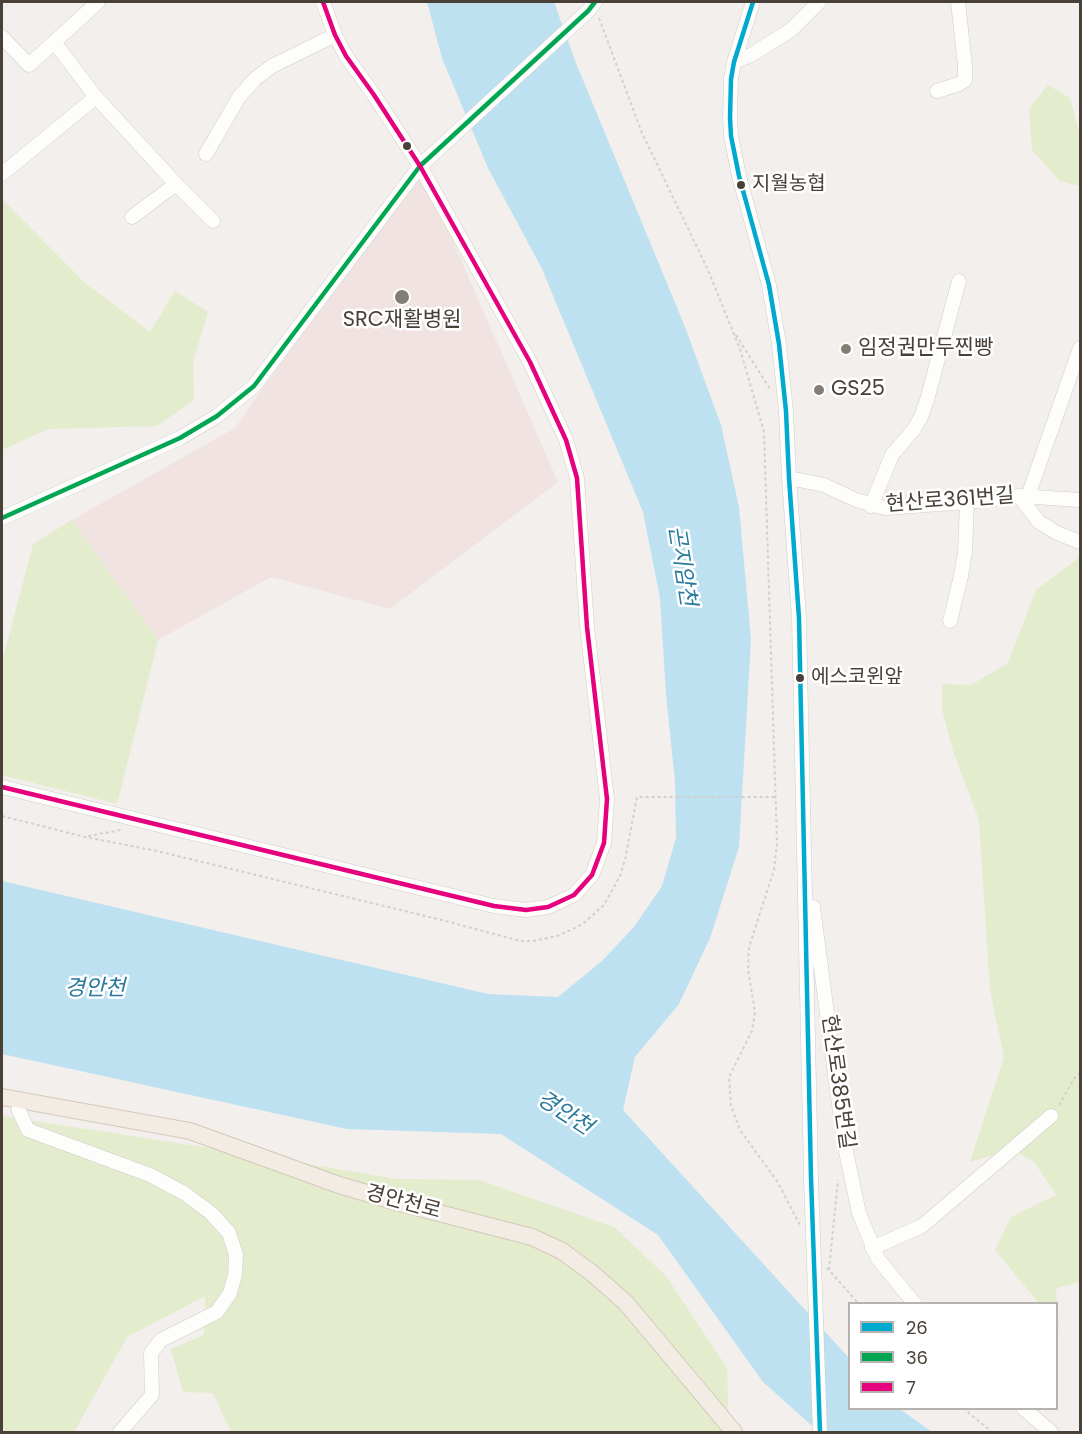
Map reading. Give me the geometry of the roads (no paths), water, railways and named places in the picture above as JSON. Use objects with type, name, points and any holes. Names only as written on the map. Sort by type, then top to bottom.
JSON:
[{"type":"main road","name":"경안천로","points":[[10,1098],[190,1131],[339,1185],[532,1237],[562,1251],[592,1273],[626,1303],[734,1432]]},
{"type":"street","points":[[2,37],[29,65],[98,2]]},
{"type":"street","points":[[2,787],[494,906],[526,910],[548,907],[574,895],[592,874],[604,843],[607,799],[587,627],[577,478],[566,440],[530,362],[420,166],[346,56],[335,35],[323,2]]},
{"type":"street","points":[[753,2],[734,62],[730,97],[731,136],[739,176],[769,285],[779,344],[786,411],[799,618],[811,1178],[820,1432]]},
{"type":"street","points":[[734,62],[751,55],[791,30],[819,2]]},
{"type":"street","points":[[937,91],[965,80],[958,2]]},
{"type":"street","points":[[2,518],[180,438],[217,416],[254,386],[420,166],[592,6]]},
{"type":"street","points":[[206,154],[239,98],[255,79],[272,66],[335,35]]},
{"type":"street","points":[[54,42],[96,97],[213,221]]},
{"type":"street","points":[[2,174],[5,174],[96,97]]},
{"type":"street","points":[[132,218],[176,184]]},
{"type":"street","points":[[871,506],[892,455],[921,417],[959,281]]},
{"type":"street","points":[[1080,348],[1024,496],[1039,522],[1057,533],[1080,542]]},
{"type":"street","name":"현산로361번길","points":[[789,478],[824,485],[871,506],[885,508],[1024,496],[1080,500]]},
{"type":"street","points":[[950,621],[963,568],[967,502]]},
{"type":"street","name":"현산로385번길","points":[[804,843],[844,1142],[859,1213],[878,1259],[913,1302]]},
{"type":"street","points":[[10,1098],[28,1130],[150,1175],[184,1193],[211,1212],[229,1233],[236,1255],[235,1275],[230,1293],[217,1312],[160,1340],[151,1353],[152,1395],[120,1432]]},
{"type":"street","points":[[872,1248],[921,1226],[1051,1116]]},
{"type":"street","points":[[1025,1410],[1051,1432]]},
{"type":"water","points":[[427,2],[554,2],[576,63],[685,327],[721,425],[739,507],[751,639],[739,847],[710,938],[679,1004],[635,1057],[623,1110],[848,1357],[848,1410],[901,1410],[932,1432],[819,1432],[763,1382],[658,1235],[501,1134],[347,1129],[2,1054],[2,881],[488,994],[558,997],[602,961],[634,927],[662,886],[676,838],[675,781],[666,694],[660,598],[643,512],[542,269],[488,168],[442,58]]},
{"type":"place","name":"지월농협","points":[[741,185]]},
{"type":"place","name":"SRC재활병원","points":[[402,297]]},
{"type":"place","name":"임정권만두찐빵","points":[[846,349]]},
{"type":"place","name":"GS25","points":[[819,390]]},
{"type":"place","name":"에스코윈앞","points":[[800,678]]},
{"type":"water label","name":"곤지암천","points":[[681,566]]},
{"type":"water label","name":"경안천","points":[[95,989]]},
{"type":"water label","name":"경안천","points":[[564,1114]]}]
